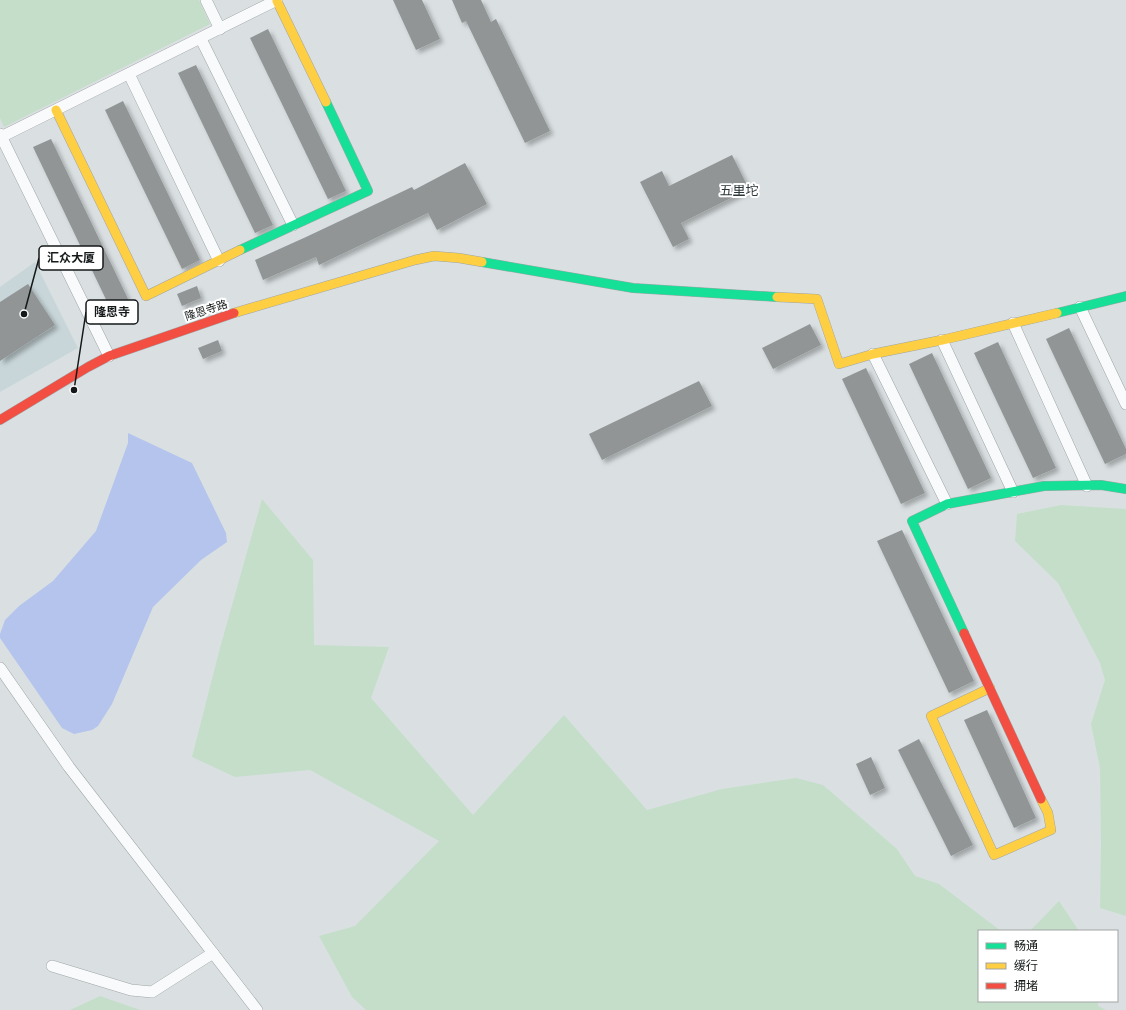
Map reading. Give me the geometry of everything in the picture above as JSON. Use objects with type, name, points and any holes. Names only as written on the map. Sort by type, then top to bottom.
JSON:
[{"type":"street","points":[[206,0],[220,28]]},
{"type":"street","points":[[56,110],[146,296],[293,225],[368,191],[277,0],[201,39],[1,136],[109,356]]},
{"type":"street","points":[[201,39],[293,225]]},
{"type":"street","points":[[129,74],[219,261]]},
{"type":"street","name":"隆恩寺路","points":[[0,420],[88,366],[109,356],[250,308],[434,256],[459,258],[632,288],[817,298],[839,364],[873,354]]},
{"type":"street","points":[[947,504],[873,354],[942,340],[1126,296]]},
{"type":"street","points":[[1080,307],[1126,404]]},
{"type":"street","points":[[1013,323],[1087,486]]},
{"type":"street","points":[[942,340],[1013,492]]},
{"type":"street","points":[[990,688],[931,716],[994,856],[1051,830],[1048,813],[990,688],[912,521],[947,504],[1044,486],[1101,485],[1126,488]]},
{"type":"street","points":[[0,668],[69,767],[257,1010]]},
{"type":"street","points":[[52,966],[131,990],[152,992],[213,953]]},
{"type":"shaded area","points":[[35,262],[78,348],[0,392],[0,287]]},
{"type":"green space","points":[[0,0],[199,0],[210,24],[4,127],[0,118]]},
{"type":"green space","points":[[262,499],[313,560],[314,645],[389,647],[371,698],[473,815],[564,715],[647,810],[722,789],[796,778],[823,785],[897,849],[915,876],[939,884],[1000,930],[978,930],[978,1002],[1098,1002],[1098,1006],[1106,1010],[366,1010],[352,997],[319,936],[355,926],[439,841],[310,770],[235,777],[192,757],[220,648]]},
{"type":"green space","points":[[1061,505],[1126,509],[1126,916],[1100,908],[1100,768],[1091,724],[1105,680],[1100,663],[1058,583],[1015,541],[1017,514]]},
{"type":"green space","points":[[1059,901],[1078,930],[1031,930]]},
{"type":"green space","points":[[100,996],[140,1010],[70,1010]]},
{"type":"water","points":[[128,433],[192,463],[226,533],[227,542],[201,560],[153,607],[112,704],[98,726],[92,730],[74,734],[62,728],[0,638],[0,634],[5,620],[19,606],[53,581],[96,531],[128,443]]},
{"type":"building","points":[[393,0],[422,0],[440,39],[416,50]]},
{"type":"building","points":[[452,0],[481,0],[491,22],[496,19],[550,131],[525,143],[466,21],[462,23]]},
{"type":"building","points":[[268,29],[346,191],[328,199],[250,38]]},
{"type":"building","points":[[196,65],[273,225],[255,233],[178,73]]},
{"type":"building","points":[[123,101],[200,260],[182,269],[105,110]]},
{"type":"building","points":[[51,139],[130,303],[112,312],[33,147]]},
{"type":"building","points":[[732,155],[749,189],[681,223],[689,239],[673,247],[640,182],[662,171],[669,186]]},
{"type":"building","points":[[465,163],[487,204],[437,230],[428,213],[319,265],[316,257],[263,280],[255,260],[412,187],[414,190]]},
{"type":"building","points":[[28,284],[55,325],[0,361],[0,302]]},
{"type":"building","points":[[197,286],[201,298],[182,306],[177,294]]},
{"type":"building","points":[[810,324],[821,345],[773,369],[762,348]]},
{"type":"building","points":[[1069,328],[1126,449],[1126,454],[1105,464],[1046,339]]},
{"type":"building","points":[[218,340],[222,351],[203,359],[198,348]]},
{"type":"building","points":[[998,342],[1056,468],[1033,478],[974,353]]},
{"type":"building","points":[[932,353],[991,478],[968,489],[909,364]]},
{"type":"building","points":[[866,368],[925,493],[901,504],[842,379]]},
{"type":"building","points":[[699,381],[712,406],[602,460],[589,434]]},
{"type":"building","points":[[902,530],[974,681],[949,693],[877,541]]},
{"type":"building","points":[[987,710],[1036,818],[1014,828],[964,720]]},
{"type":"building","points":[[919,739],[973,845],[951,856],[898,750]]},
{"type":"building","points":[[871,757],[885,788],[870,795],[856,764]]},
{"type":"traffic: fast","points":[[240,250],[368,191],[326,102]]},
{"type":"traffic: fast","points":[[482,262],[633,288],[777,297]]},
{"type":"traffic: fast","points":[[1057,313],[1126,296]]},
{"type":"traffic: fast","points":[[964,633],[912,521],[947,504],[1044,486],[1101,485],[1126,489]]},
{"type":"traffic: slow","points":[[277,1],[326,102]]},
{"type":"traffic: slow","points":[[56,110],[146,296],[240,250]]},
{"type":"traffic: slow","points":[[234,313],[415,260],[434,256],[482,262]]},
{"type":"traffic: slow","points":[[777,297],[817,299],[839,364],[873,354],[942,340],[1057,313]]},
{"type":"traffic: slow","points":[[990,688],[931,716],[994,855],[1051,830],[1048,813],[1041,799]]},
{"type":"traffic: jam","points":[[0,420],[109,356],[234,313]]},
{"type":"traffic: jam","points":[[964,633],[1041,799]]},
{"type":"place","name":"汇众大厦","points":[[24,314]]},
{"type":"place","name":"隆恩寺","points":[[74,390]]},
{"type":"district","name":"五里坨","points":[[739,190]]}]
